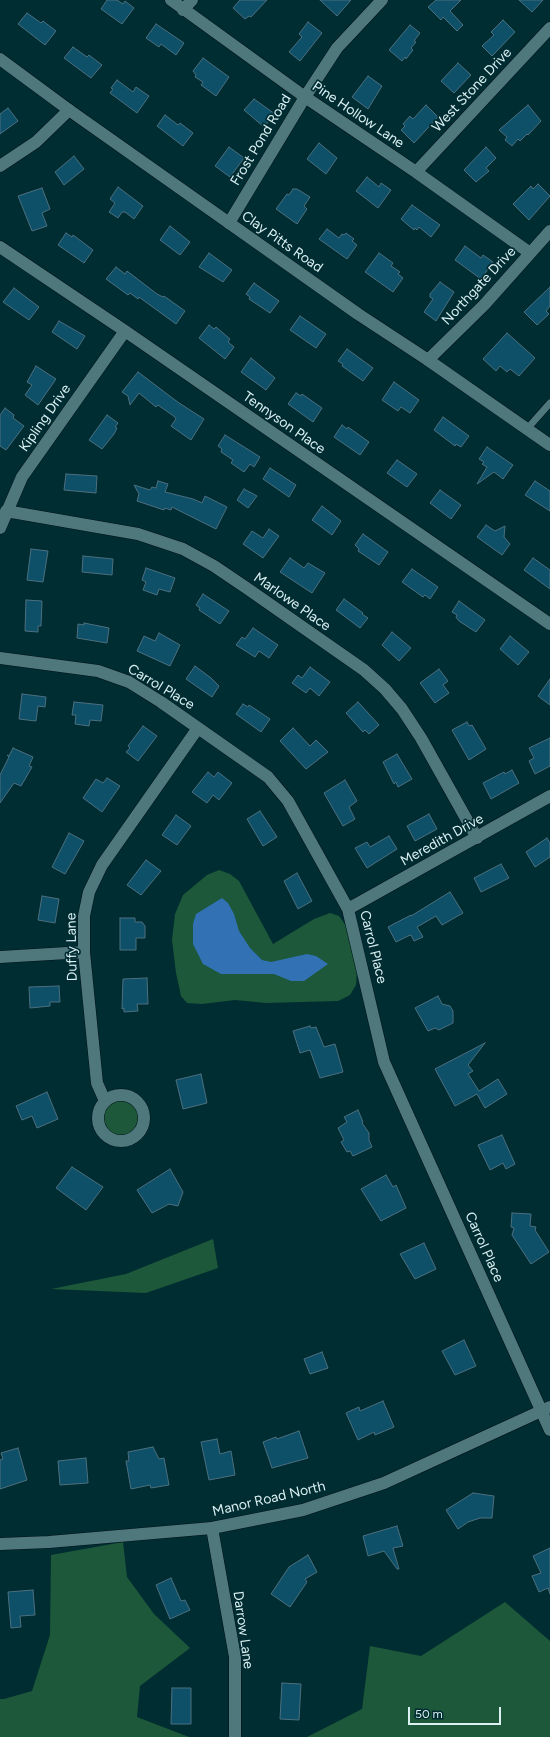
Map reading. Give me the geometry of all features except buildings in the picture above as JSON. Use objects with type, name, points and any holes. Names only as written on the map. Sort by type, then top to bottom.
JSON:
[{"type":"street","name":"Pine Hollow Lane","points":[[171,0],[305,97],[416,172],[530,253]]},
{"type":"street","points":[[183,10],[192,0]]},
{"type":"street","name":"Frost Pond Road","points":[[229,223],[305,97],[338,48],[382,0]]},
{"type":"street","name":"West Stone Drive","points":[[416,172],[550,28]]},
{"type":"street","name":"Clay Pitts Road","points":[[0,59],[69,110],[358,314],[428,360],[550,445]]},
{"type":"street","points":[[0,166],[36,142],[69,110]]},
{"type":"street","name":"Northgate Drive","points":[[428,360],[484,304],[550,231]]},
{"type":"street","name":"Tennyson Place","points":[[0,248],[125,331],[550,624]]},
{"type":"street","name":"Kipling Drive","points":[[0,528],[22,476],[125,331]]},
{"type":"street","name":"Marlowe Place","points":[[6,511],[138,534],[183,549],[214,566],[248,589],[364,670],[385,689],[402,709],[421,738],[476,838]]},
{"type":"street","name":"Carrol Place","points":[[0,658],[98,671],[128,682],[198,728],[268,777],[288,801],[348,909],[384,1062],[546,1409],[550,1430]]},
{"type":"street","name":"Duffy Lane","points":[[105,1101],[97,1083],[84,952],[84,916],[89,892],[102,865],[198,728]]},
{"type":"street","name":"Meredith Drive","points":[[348,909],[550,796]]},
{"type":"street","points":[[0,957],[84,952]]},
{"type":"street","name":"Manor Road North","points":[[0,1544],[49,1542],[212,1528],[304,1510],[384,1483],[546,1409]]},
{"type":"street","name":"Darrow Lane","points":[[212,1528],[235,1657],[235,1737]]},
{"type":"lane","points":[[528,429],[550,403]]},
{"type":"green space","points":[[219,870],[230,874],[239,881],[273,944],[314,919],[330,913],[339,916],[349,930],[357,972],[356,985],[350,995],[338,1001],[266,1003],[235,1000],[202,1004],[187,1003],[181,996],[176,973],[172,940],[175,914],[183,895],[207,875]]},
{"type":"green space","points":[[117,1099],[125,1099],[135,1104],[139,1111],[139,1125],[135,1132],[125,1137],[117,1137],[107,1132],[105,1129],[102,1122],[102,1114],[107,1104],[110,1102]]},
{"type":"green space","points":[[213,1239],[218,1268],[146,1293],[51,1289],[126,1274]]},
{"type":"green space","points":[[123,1542],[127,1577],[154,1614],[190,1648],[140,1686],[137,1717],[189,1737],[0,1737],[0,1699],[32,1691],[50,1635],[51,1555]]},
{"type":"green space","points":[[505,1602],[550,1641],[550,1737],[307,1737],[362,1709],[370,1646],[421,1656]]},
{"type":"water","points":[[222,898],[228,903],[234,914],[239,931],[250,948],[262,960],[271,962],[307,954],[316,956],[328,964],[304,981],[291,981],[274,974],[221,974],[203,964],[193,944],[193,924],[196,914]]}]
